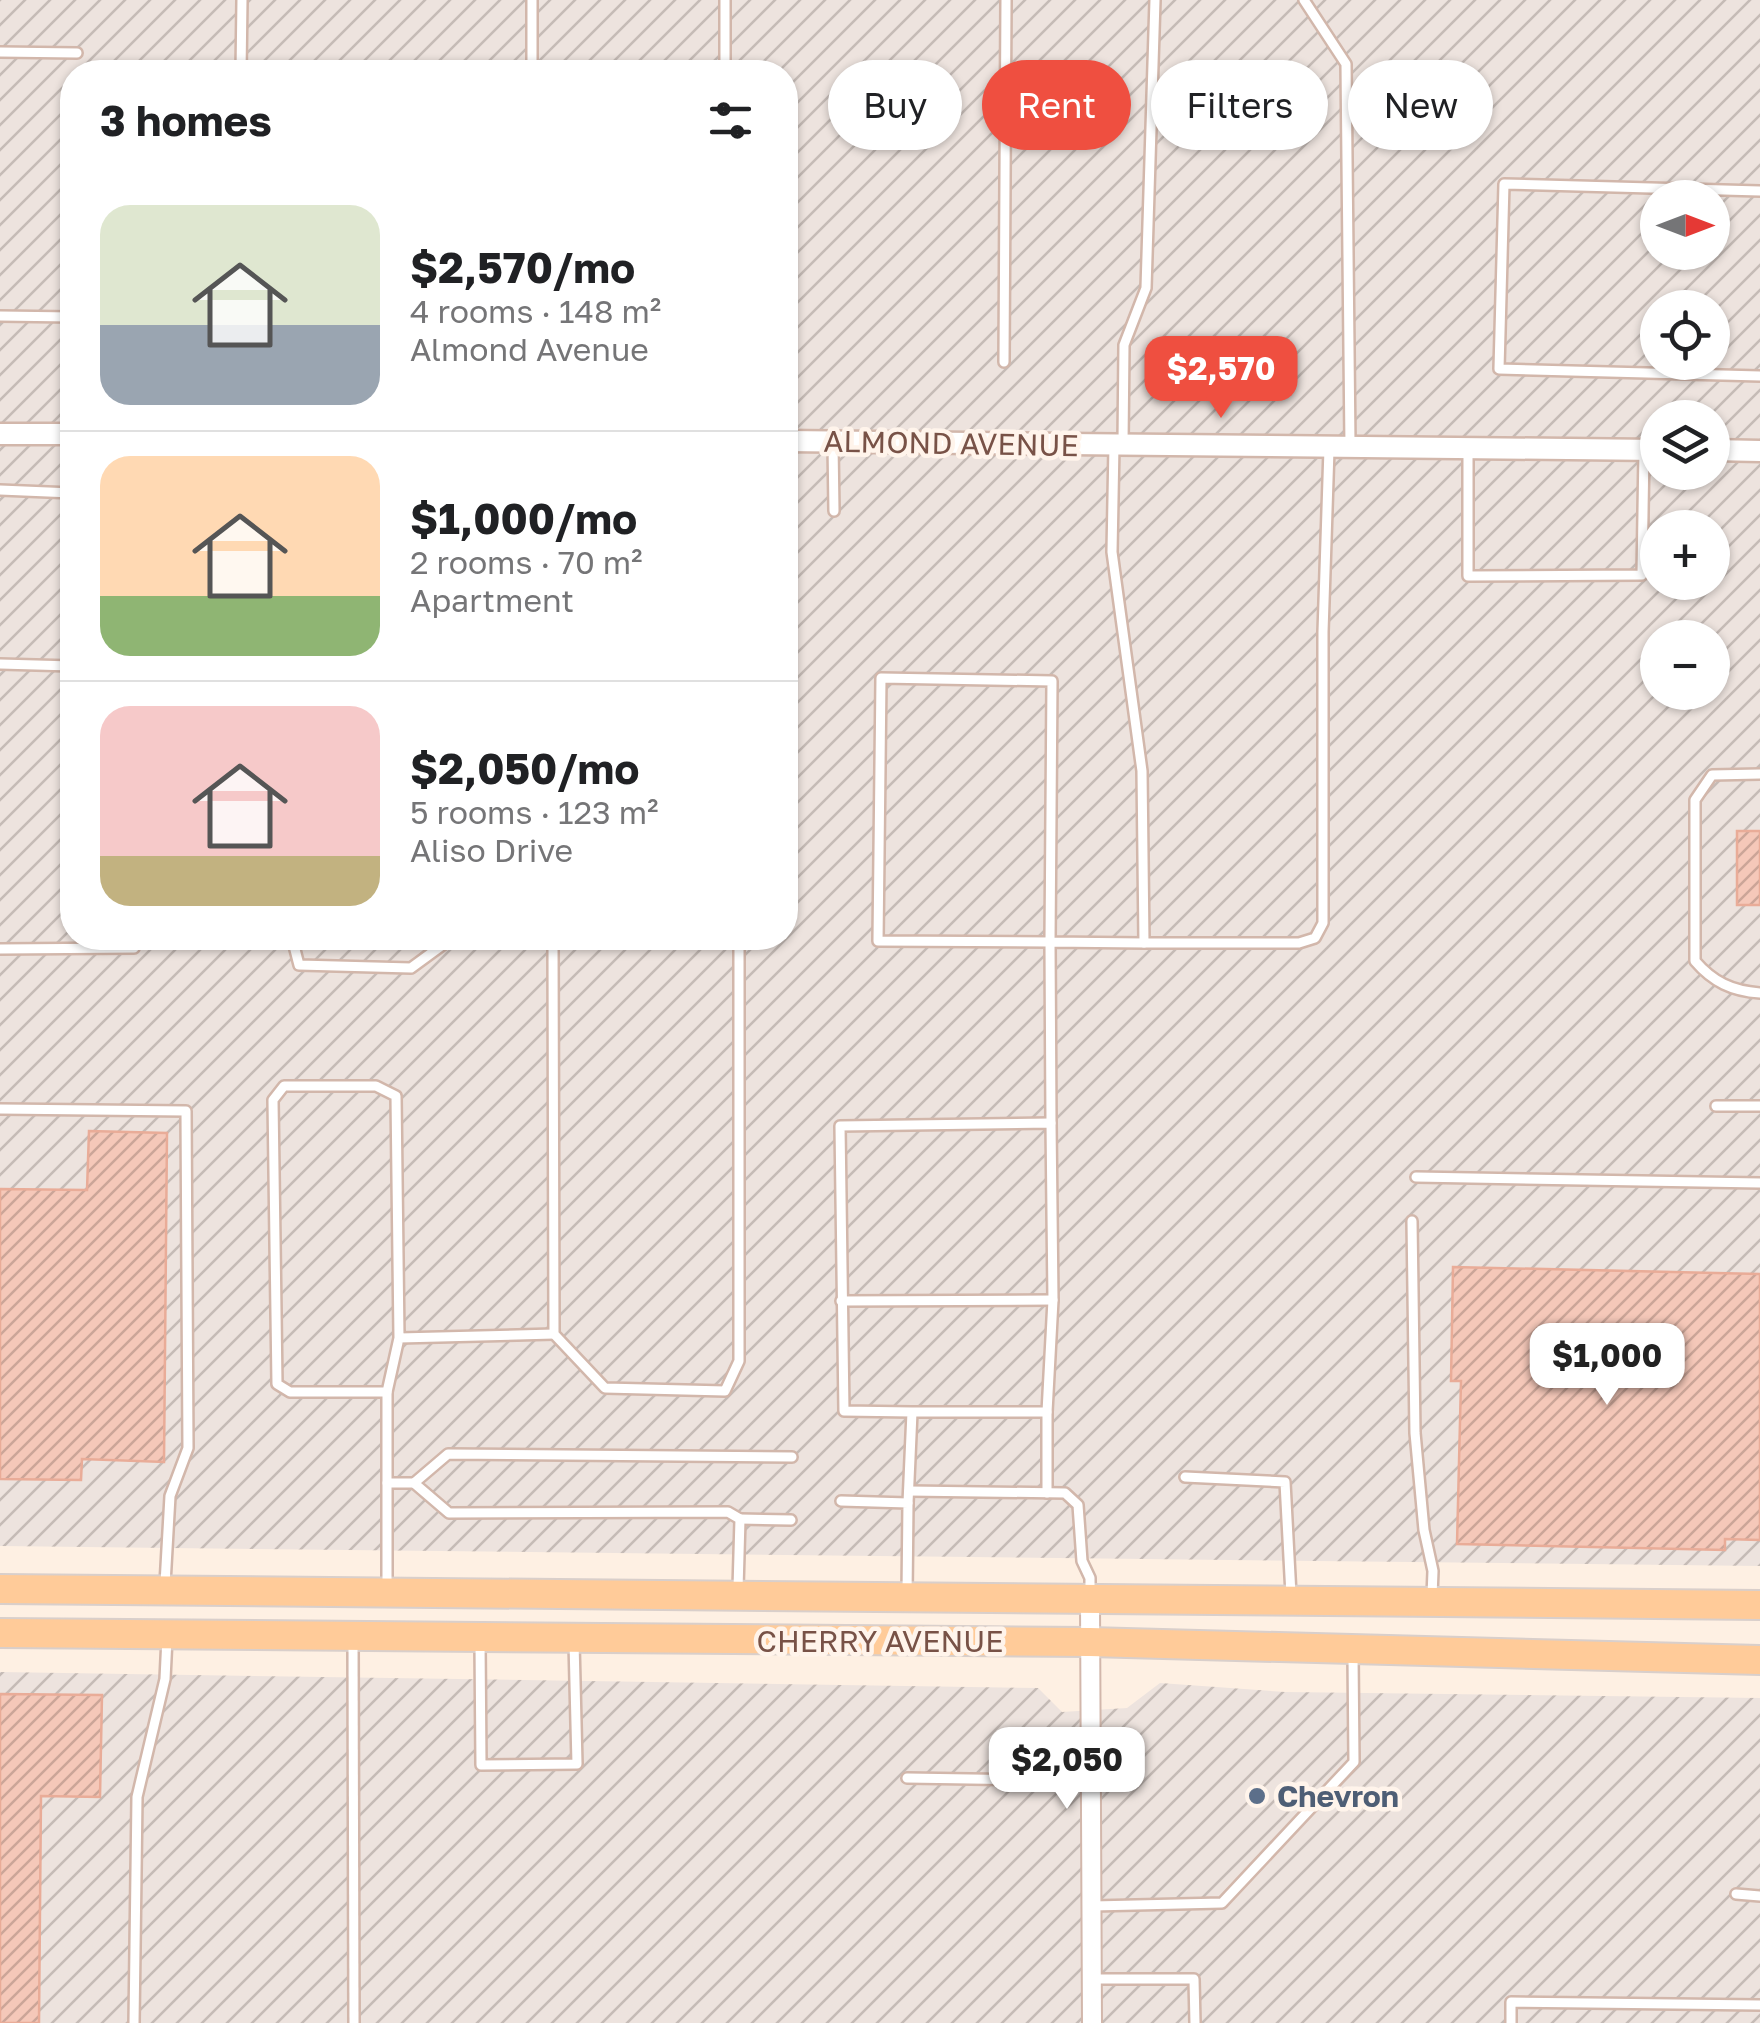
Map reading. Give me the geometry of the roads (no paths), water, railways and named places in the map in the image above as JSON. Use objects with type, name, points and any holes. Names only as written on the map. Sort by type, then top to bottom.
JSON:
[{"type":"main road","name":"CHERRY AVENUE","points":[[0,1588],[907,1598],[1090,1589],[1290,1604],[1760,1606]]},
{"type":"main road","name":"CHERRY AVENUE","points":[[0,1633],[1090,1642],[1760,1660]]},
{"type":"street","points":[[0,434],[60,434]]},
{"type":"street","name":"ALMOND AVENUE","points":[[798,440],[1640,450]]},
{"type":"street","points":[[1730,450],[1760,451]]},
{"type":"street","points":[[1090,1589],[1092,2023]]},
{"type":"lane","points":[[241,60],[242,0]]},
{"type":"lane","points":[[532,0],[532,60]]},
{"type":"lane","points":[[725,0],[725,60]]},
{"type":"lane","points":[[1004,362],[1006,0]]},
{"type":"lane","points":[[1144,943],[1142,771],[1112,552],[1124,344],[1146,288],[1154,0]]},
{"type":"lane","points":[[1047,1493],[1053,1300],[1050,1123],[1050,942],[1052,681],[881,678],[878,941],[1050,942],[1144,943],[1298,943],[1314,938],[1323,923],[1323,632],[1350,342],[1346,64],[1304,0]]},
{"type":"lane","points":[[0,52],[77,52]]},
{"type":"lane","points":[[1760,191],[1504,184],[1499,369],[1760,376]]},
{"type":"lane","points":[[0,316],[60,317]]},
{"type":"lane","points":[[833,441],[834,512]]},
{"type":"lane","points":[[1468,448],[1468,576],[1642,575],[1648,490]]},
{"type":"lane","points":[[0,490],[60,492]]},
{"type":"lane","points":[[0,664],[60,666]]},
{"type":"lane","points":[[1760,774],[1712,775],[1695,800],[1695,961],[1711,979],[1741,992],[1760,993]]},
{"type":"lane","points":[[0,949],[60,949]]},
{"type":"lane","points":[[295,950],[299,965],[411,968],[436,950]]},
{"type":"lane","points":[[553,950],[554,1334],[605,1388],[725,1391],[739,1360],[739,950]]},
{"type":"lane","points":[[387,1392],[290,1392],[278,1384],[273,1100],[284,1086],[376,1086],[396,1096],[399,1338],[387,1392],[388,1592]]},
{"type":"lane","points":[[1716,1106],[1760,1106]]},
{"type":"lane","points":[[0,1109],[186,1111],[188,1448],[170,1496],[164,1590]]},
{"type":"lane","points":[[1047,1412],[844,1411],[840,1126],[1050,1123]]},
{"type":"lane","points":[[1416,1177],[1760,1183]]},
{"type":"lane","points":[[1412,1221],[1415,1433],[1424,1530],[1433,1571],[1432,1603]]},
{"type":"lane","points":[[841,1301],[1053,1300]]},
{"type":"lane","points":[[399,1338],[554,1334]]},
{"type":"lane","points":[[907,1598],[912,1412]]},
{"type":"lane","points":[[414,1484],[448,1454],[792,1457]]},
{"type":"lane","points":[[1186,1477],[1285,1482],[1290,1604]]},
{"type":"lane","points":[[387,1483],[414,1484],[449,1513],[728,1512],[740,1519],[791,1520]]},
{"type":"lane","points":[[909,1491],[1065,1493],[1078,1506],[1082,1561],[1090,1589]]},
{"type":"lane","points":[[841,1501],[908,1503]]},
{"type":"lane","points":[[738,1597],[740,1519]]},
{"type":"lane","points":[[134,2023],[137,1797],[165,1679],[167,1636]]},
{"type":"lane","points":[[480,1636],[481,1764],[577,1764],[574,1639]]},
{"type":"lane","points":[[353,1638],[354,2023]]},
{"type":"lane","points":[[1091,1906],[1222,1903],[1354,1762],[1352,1647]]},
{"type":"lane","points":[[906,1778],[1091,1781]]},
{"type":"lane","points":[[1736,1894],[1760,1896]]},
{"type":"lane","points":[[1092,1979],[1194,1979],[1195,2023]]},
{"type":"lane","points":[[1511,2023],[1511,2002],[1760,2005]]},
{"type":"place","name":"Chevron","points":[[1257,1796]]}]
